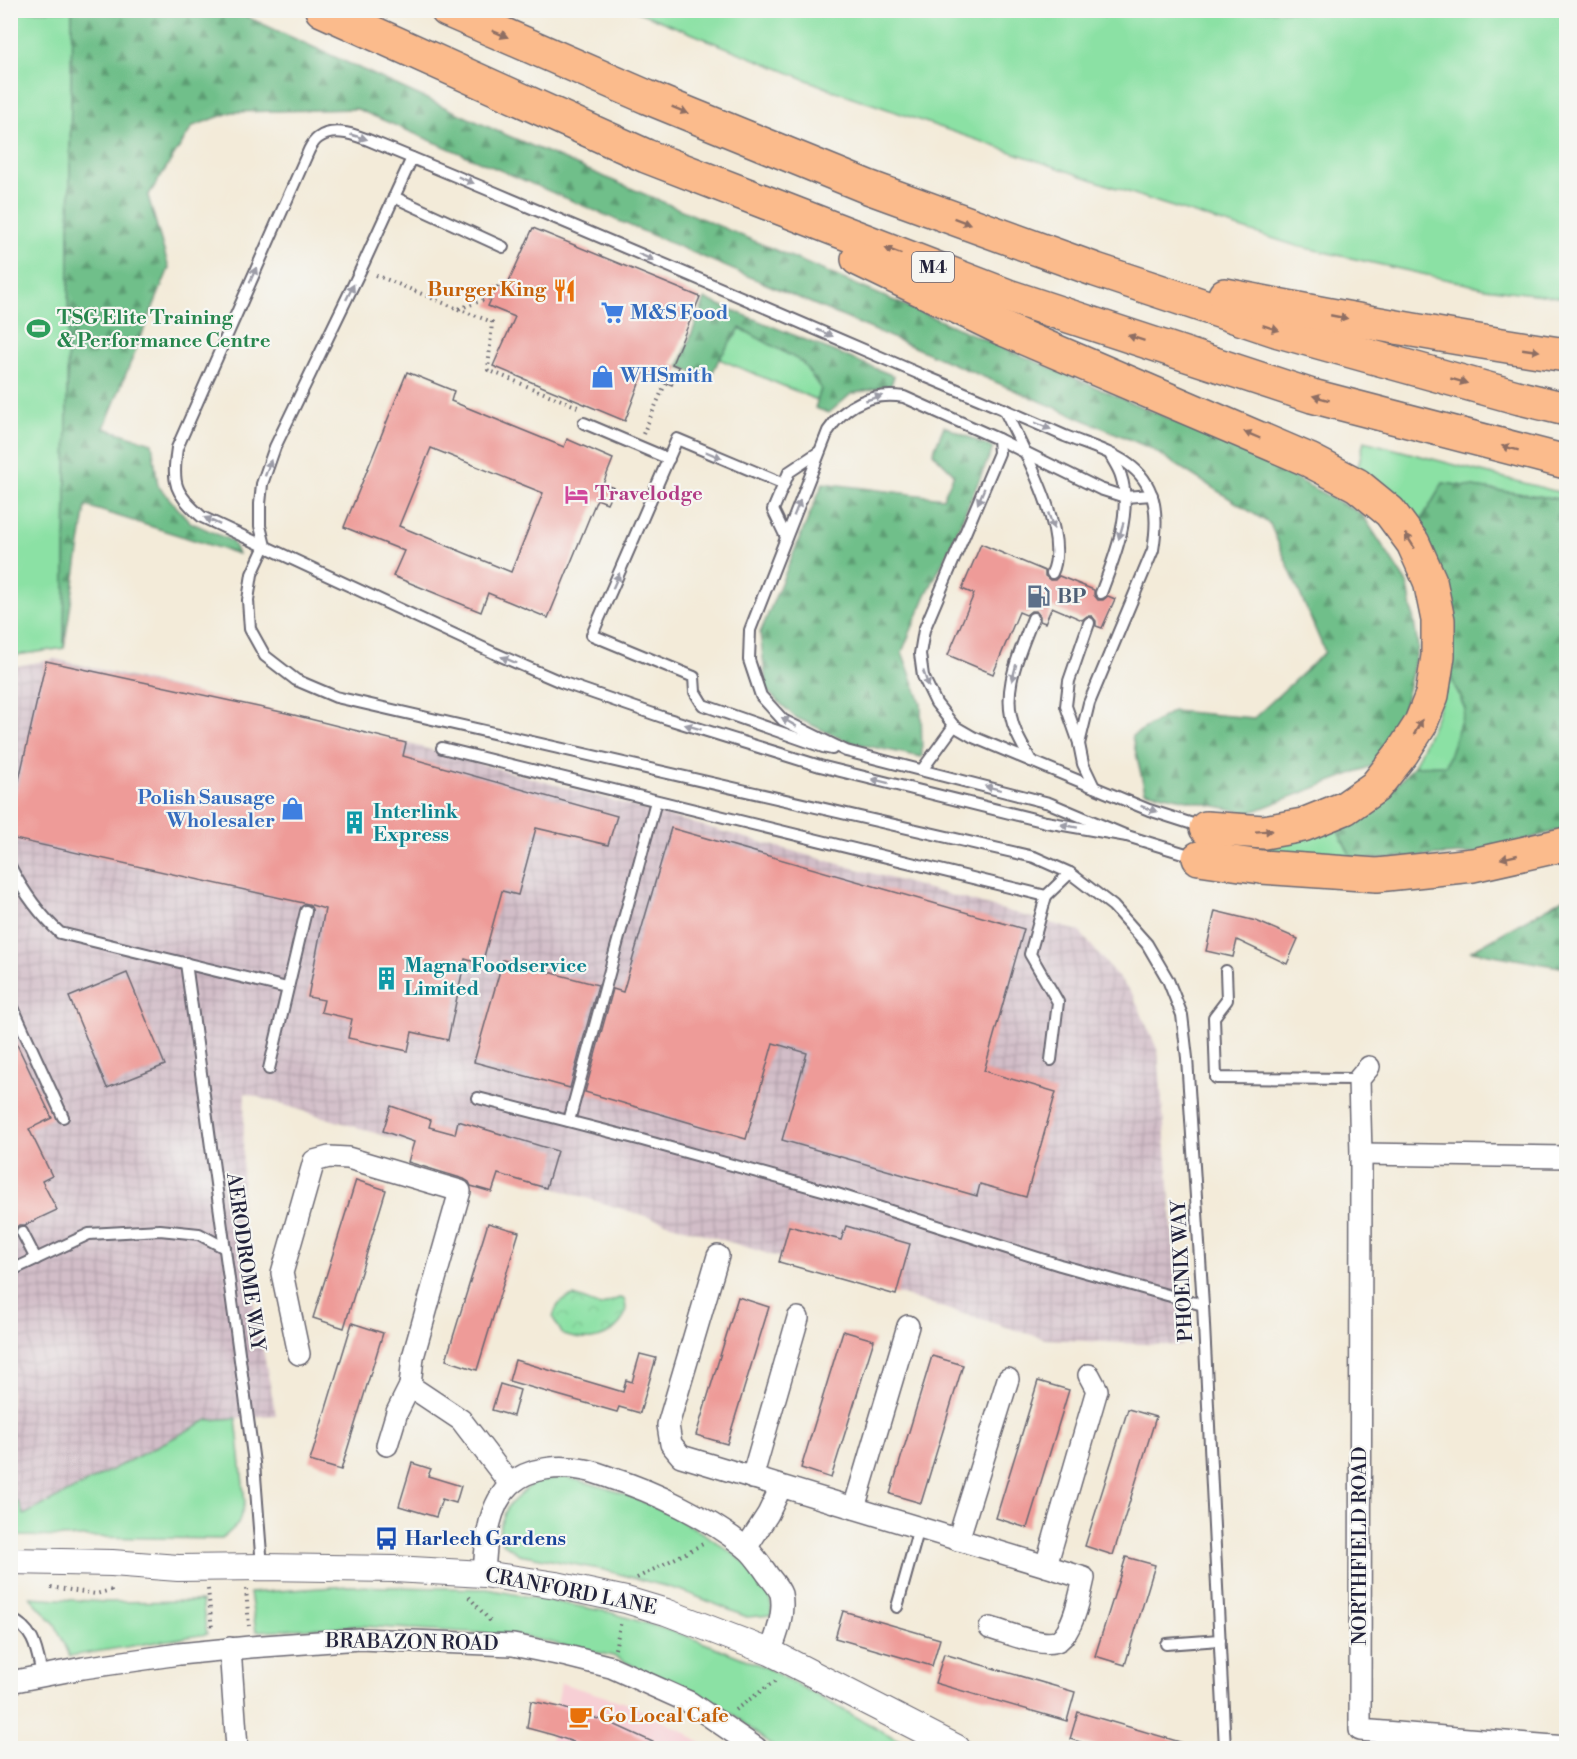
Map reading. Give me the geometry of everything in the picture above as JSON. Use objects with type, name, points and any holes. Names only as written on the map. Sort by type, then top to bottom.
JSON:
[{"type":"highway","name":"M4","points":[[322,10],[646,156],[1008,296],[1312,396],[1566,462]]},
{"type":"highway","points":[[447,10],[646,97],[868,187],[1096,270],[1279,331],[1566,409]]},
{"type":"highway","points":[[646,156],[1001,328],[1309,460],[1357,485],[1390,512],[1413,543],[1430,581],[1438,620],[1438,656],[1432,694],[1420,725],[1402,753],[1375,787],[1345,808],[1303,825],[1203,843]]},
{"type":"highway","points":[[1096,270],[1347,319],[1566,355]]},
{"type":"highway","points":[[1203,843],[1261,867],[1377,876],[1473,865],[1566,844]]},
{"type":"street","name":"NORTHFIELD ROAD","points":[[1364,1073],[1361,1154],[1360,1730],[1566,1747]]},
{"type":"street","points":[[1361,1154],[1566,1157]]},
{"type":"street","points":[[299,1354],[282,1273],[314,1161],[328,1157],[348,1158],[460,1191],[413,1357],[410,1386],[398,1412],[387,1446]]},
{"type":"street","points":[[718,1256],[668,1425],[671,1444],[681,1456],[1084,1578],[1070,1627],[1059,1640],[1048,1643],[1035,1641],[990,1628]]},
{"type":"street","points":[[752,1478],[798,1318]]},
{"type":"street","points":[[854,1508],[908,1326]]},
{"type":"street","points":[[1046,1566],[1097,1390],[1089,1375]]},
{"type":"street","points":[[958,1540],[1008,1379]]},
{"type":"street","points":[[410,1386],[461,1420],[510,1484]]},
{"type":"street","points":[[484,1574],[490,1517],[510,1484],[525,1474],[544,1468],[584,1469],[627,1483],[679,1506],[746,1548],[757,1559],[781,1593],[781,1615],[775,1638],[781,1657]]},
{"type":"street","points":[[746,1548],[768,1515],[781,1487]]},
{"type":"street","name":"CRANFORD LANE","points":[[10,1561],[206,1567],[394,1569],[484,1574],[556,1585],[638,1603],[703,1625],[781,1657],[947,1746]]},
{"type":"street","name":"BRABAZON ROAD","points":[[10,1682],[179,1654],[232,1648],[360,1639],[513,1645],[611,1667],[689,1702],[756,1749]]},
{"type":"street","points":[[232,1648],[237,1749]]},
{"type":"lane","points":[[1079,744],[1089,703],[1153,550],[1157,530],[1156,510],[1152,495],[1144,479],[1130,465],[1004,409],[360,137],[342,133],[326,134],[317,139],[309,150],[177,448],[174,469],[176,486],[185,503],[202,517],[494,653],[561,682],[665,718],[820,766],[1046,822],[1127,836],[1203,843]]},
{"type":"lane","points":[[265,546],[260,526],[262,483],[275,447],[412,158]]},
{"type":"lane","points":[[394,197],[503,247]]},
{"type":"lane","points":[[846,751],[783,720],[761,696],[749,660],[750,630],[828,431],[835,421],[851,407],[873,397],[890,395],[904,397],[998,439],[1100,489],[1125,497],[1152,495]]},
{"type":"lane","points":[[1004,409],[1036,476],[1056,535],[1056,565],[1052,573]]},
{"type":"lane","points":[[584,423],[669,459]]},
{"type":"lane","points":[[998,439],[999,453],[924,630],[920,654],[923,676],[936,703],[954,726],[973,737],[1149,810],[1203,843]]},
{"type":"lane","points":[[784,483],[678,440],[592,635],[694,677],[695,692],[703,705],[823,747],[1049,803],[1127,836]]},
{"type":"lane","points":[[786,537],[773,510],[789,472],[820,451]]},
{"type":"lane","points":[[1101,593],[1124,519],[1125,497],[1121,477],[1111,455]]},
{"type":"lane","name":"PHOENIX WAY","points":[[265,546],[252,574],[248,600],[250,629],[265,656],[296,680],[336,697],[1034,857],[1070,873],[1113,906],[1147,944],[1168,980],[1182,1015],[1187,1058],[1203,1305],[1225,1749]]},
{"type":"lane","points":[[1031,761],[1015,730],[1009,702],[1012,674],[1033,618]]},
{"type":"lane","points":[[1089,623],[1069,681],[1066,706],[1083,764],[1094,787]]},
{"type":"lane","points":[[922,770],[954,726]]},
{"type":"lane","points":[[442,748],[1046,896]]},
{"type":"lane","points":[[569,1121],[656,801]]},
{"type":"lane","points":[[10,866],[43,918],[60,933],[287,988]]},
{"type":"lane","points":[[1051,1060],[1058,1002],[1030,954],[1046,896],[1070,873]]},
{"type":"lane","points":[[269,1069],[306,911]]},
{"type":"lane","name":"AERODROME WAY","points":[[186,963],[254,1463],[253,1567]]},
{"type":"lane","points":[[1226,971],[1227,1000],[1214,1017],[1216,1078],[1364,1073]]},
{"type":"lane","points":[[10,1001],[63,1117]]},
{"type":"lane","points":[[478,1098],[837,1194],[1060,1264],[1203,1305]]},
{"type":"lane","points":[[10,1271],[89,1234],[160,1230],[199,1234],[225,1248]]},
{"type":"lane","points":[[22,1232],[36,1259]]},
{"type":"lane","points":[[897,1607],[919,1528]]},
{"type":"lane","points":[[10,1619],[21,1623],[30,1634],[42,1675]]},
{"type":"lane","points":[[1166,1644],[1220,1640]]},
{"type":"path","points":[[1080,10],[1088,15],[1112,16],[1136,10]]},
{"type":"path","points":[[361,269],[492,322],[488,370],[584,410],[584,423]]},
{"type":"path","points":[[458,309],[492,297]]},
{"type":"path","points":[[638,446],[666,382]]},
{"type":"path","points":[[206,1567],[232,1648]]},
{"type":"path","points":[[232,1648],[253,1567]]},
{"type":"path","points":[[452,1572],[458,1586],[513,1645]]},
{"type":"path","points":[[719,1722],[776,1680],[781,1657]]},
{"type":"shaded area","points":[[55,659],[406,743],[1079,931],[1133,995],[1158,1051],[1182,1346],[1045,1339],[245,1093],[240,1235],[276,1415],[208,1420],[24,1516],[18,1502],[11,1504],[11,667]]},
{"type":"shaded area","points":[[561,1683],[626,1703],[685,1732],[707,1748],[549,1748]]},
{"type":"green space","points":[[72,10],[234,11],[497,131],[1238,448],[1362,514],[1408,585],[1418,647],[1402,715],[1372,766],[1249,813],[1145,791],[1132,736],[1173,711],[1254,718],[1325,652],[1270,524],[1150,448],[357,109],[232,112],[193,126],[148,196],[169,268],[104,428],[152,443],[158,486],[190,522],[232,541],[238,554],[86,506],[64,648]]},
{"type":"green space","name":"TSG Elite Training & Performance Centre","points":[[10,11],[72,11],[64,648],[11,656]]},
{"type":"green space","points":[[636,11],[1566,11],[1566,298],[1485,288],[1297,246],[1160,203],[832,90]]},
{"type":"green space","points":[[705,299],[894,376],[891,385],[851,394],[829,413],[815,408],[821,389],[802,362],[740,328],[719,359],[710,378],[679,367]]},
{"type":"green space","points":[[740,328],[802,362],[821,389],[817,400],[719,359]]},
{"type":"green space","points":[[944,426],[993,448],[902,652],[921,703],[922,757],[848,742],[795,717],[767,691],[760,633],[823,483],[943,498],[954,474],[933,453]]},
{"type":"green space","points":[[1364,441],[1566,494],[1566,500],[1443,483],[1419,524],[1392,491],[1358,467]]},
{"type":"green space","points":[[1443,483],[1566,500],[1566,828],[1480,853],[1353,860],[1335,826],[1398,783],[1414,766],[1446,765],[1465,709],[1449,673],[1454,608],[1419,524]]},
{"type":"green space","points":[[1449,673],[1465,709],[1446,765],[1414,766],[1436,717]]},
{"type":"green space","points":[[1335,826],[1353,860],[1259,856],[1259,844]]},
{"type":"green space","points":[[1566,897],[1566,968],[1471,951]]},
{"type":"green space","points":[[574,1296],[600,1306],[619,1298],[624,1299],[625,1313],[618,1326],[599,1338],[585,1339],[563,1335],[553,1318],[554,1313],[562,1301]]},
{"type":"green space","points":[[236,1418],[245,1503],[238,1524],[222,1539],[11,1536],[11,1504],[18,1501],[24,1515],[208,1420]]},
{"type":"green space","points":[[564,1477],[631,1497],[672,1516],[712,1539],[763,1579],[770,1595],[771,1615],[747,1617],[683,1591],[604,1570],[519,1554],[503,1543],[499,1536],[500,1525],[508,1506],[534,1482]]},
{"type":"green space","points":[[348,1586],[487,1589],[609,1612],[684,1635],[765,1667],[913,1748],[775,1748],[731,1713],[613,1656],[515,1635],[361,1626],[256,1631],[250,1593]]},
{"type":"green space","points":[[30,1597],[105,1602],[202,1601],[207,1634],[70,1656],[55,1624]]},
{"type":"building","points":[[533,228],[700,297],[672,364],[679,367],[672,385],[643,373],[625,421],[493,366],[515,317],[488,306],[497,286],[505,290]]},
{"type":"building","name":"Travelodge","points":[[407,372],[454,391],[451,401],[564,447],[567,439],[613,459],[603,484],[614,488],[607,503],[597,499],[548,618],[488,593],[481,612],[393,576],[404,551],[344,527]],"holes":[[[431,448],[543,493],[511,572],[399,526]]]},
{"type":"building","points":[[981,544],[1045,571],[1045,576],[1050,580],[1055,580],[1059,576],[1094,590],[1094,595],[1098,600],[1103,600],[1108,596],[1115,599],[1102,628],[1096,626],[1096,621],[1092,616],[1087,616],[1082,620],[1052,607],[1045,623],[1040,621],[1040,616],[1036,611],[1031,611],[1026,615],[1019,612],[993,674],[948,655],[974,594],[962,589]]},
{"type":"building","points":[[46,661],[286,713],[406,743],[403,756],[617,816],[608,845],[536,828],[518,895],[502,891],[482,964],[465,959],[448,1040],[412,1032],[408,1051],[348,1038],[352,1019],[321,1012],[324,1000],[308,997],[325,909],[10,838],[10,819]]},
{"type":"building","points":[[671,828],[1024,929],[984,1071],[1056,1092],[1026,1197],[980,1184],[977,1196],[782,1140],[807,1053],[773,1043],[746,1139],[585,1092],[613,989],[623,992]]},
{"type":"building","points":[[1215,911],[1256,921],[1298,939],[1287,964],[1237,940],[1233,957],[1206,951]]},
{"type":"building","points":[[503,960],[598,985],[570,1088],[474,1062]]},
{"type":"building","points":[[127,973],[165,1065],[107,1088],[69,997]]},
{"type":"building","points":[[10,1030],[52,1118],[29,1129],[52,1176],[42,1181],[57,1210],[25,1225],[19,1225],[10,1232]]},
{"type":"building","points":[[391,1106],[431,1120],[429,1127],[455,1134],[458,1121],[557,1151],[546,1188],[498,1174],[492,1192],[471,1186],[464,1179],[408,1162],[414,1142],[383,1131]]},
{"type":"building","points":[[356,1180],[386,1190],[344,1328],[313,1318]]},
{"type":"building","points":[[488,1223],[519,1232],[477,1370],[446,1360]]},
{"type":"building","points":[[789,1226],[841,1240],[846,1226],[910,1244],[896,1295],[779,1262]]},
{"type":"building","points":[[738,1297],[769,1307],[727,1444],[696,1435]]},
{"type":"building","points":[[352,1323],[383,1333],[341,1470],[310,1461]]},
{"type":"building","points":[[843,1331],[874,1340],[831,1478],[801,1468]]},
{"type":"building","points":[[640,1354],[656,1358],[640,1413],[619,1407],[617,1412],[509,1381],[515,1360],[623,1392],[626,1380],[632,1382]]},
{"type":"building","points":[[932,1356],[963,1365],[921,1503],[890,1494]]},
{"type":"building","points":[[1038,1381],[1069,1390],[1027,1528],[996,1518]]},
{"type":"building","points":[[500,1384],[520,1390],[513,1416],[492,1410]]},
{"type":"building","points":[[1128,1409],[1156,1417],[1113,1555],[1085,1546]]},
{"type":"building","points":[[412,1463],[431,1469],[428,1476],[461,1486],[456,1503],[442,1499],[436,1517],[399,1506]]},
{"type":"building","points":[[1126,1557],[1155,1565],[1125,1665],[1095,1656]]},
{"type":"building","points":[[843,1611],[940,1639],[932,1666],[835,1638]]},
{"type":"building","points":[[944,1654],[1075,1692],[1067,1721],[935,1683]]},
{"type":"building","points":[[531,1701],[560,1707],[611,1723],[668,1749],[594,1749],[527,1728]]},
{"type":"building","points":[[1078,1712],[1187,1744],[1187,1749],[1103,1749],[1070,1739]]},
{"type":"place","name":"Burger King","points":[[564,290]]},
{"type":"place","name":"M&S Food","points":[[612,313]]},
{"type":"place","name":"TSG Elite Training & Performance Centre","points":[[39,329]]},
{"type":"place","name":"WHSmith","points":[[602,376]]},
{"type":"place","name":"Travelodge","points":[[577,494]]},
{"type":"place","name":"BP","points":[[1039,597]]},
{"type":"place","name":"Polish Sausage Wholesaler","points":[[293,809]]},
{"type":"place","name":"Interlink Express","points":[[355,823]]},
{"type":"place","name":"Magna Foodservice Limited","points":[[386,978]]},
{"type":"place","name":"Harlech Gardens","points":[[387,1539]]},
{"type":"place","name":"Go Local Cafe","points":[[581,1716]]}]
